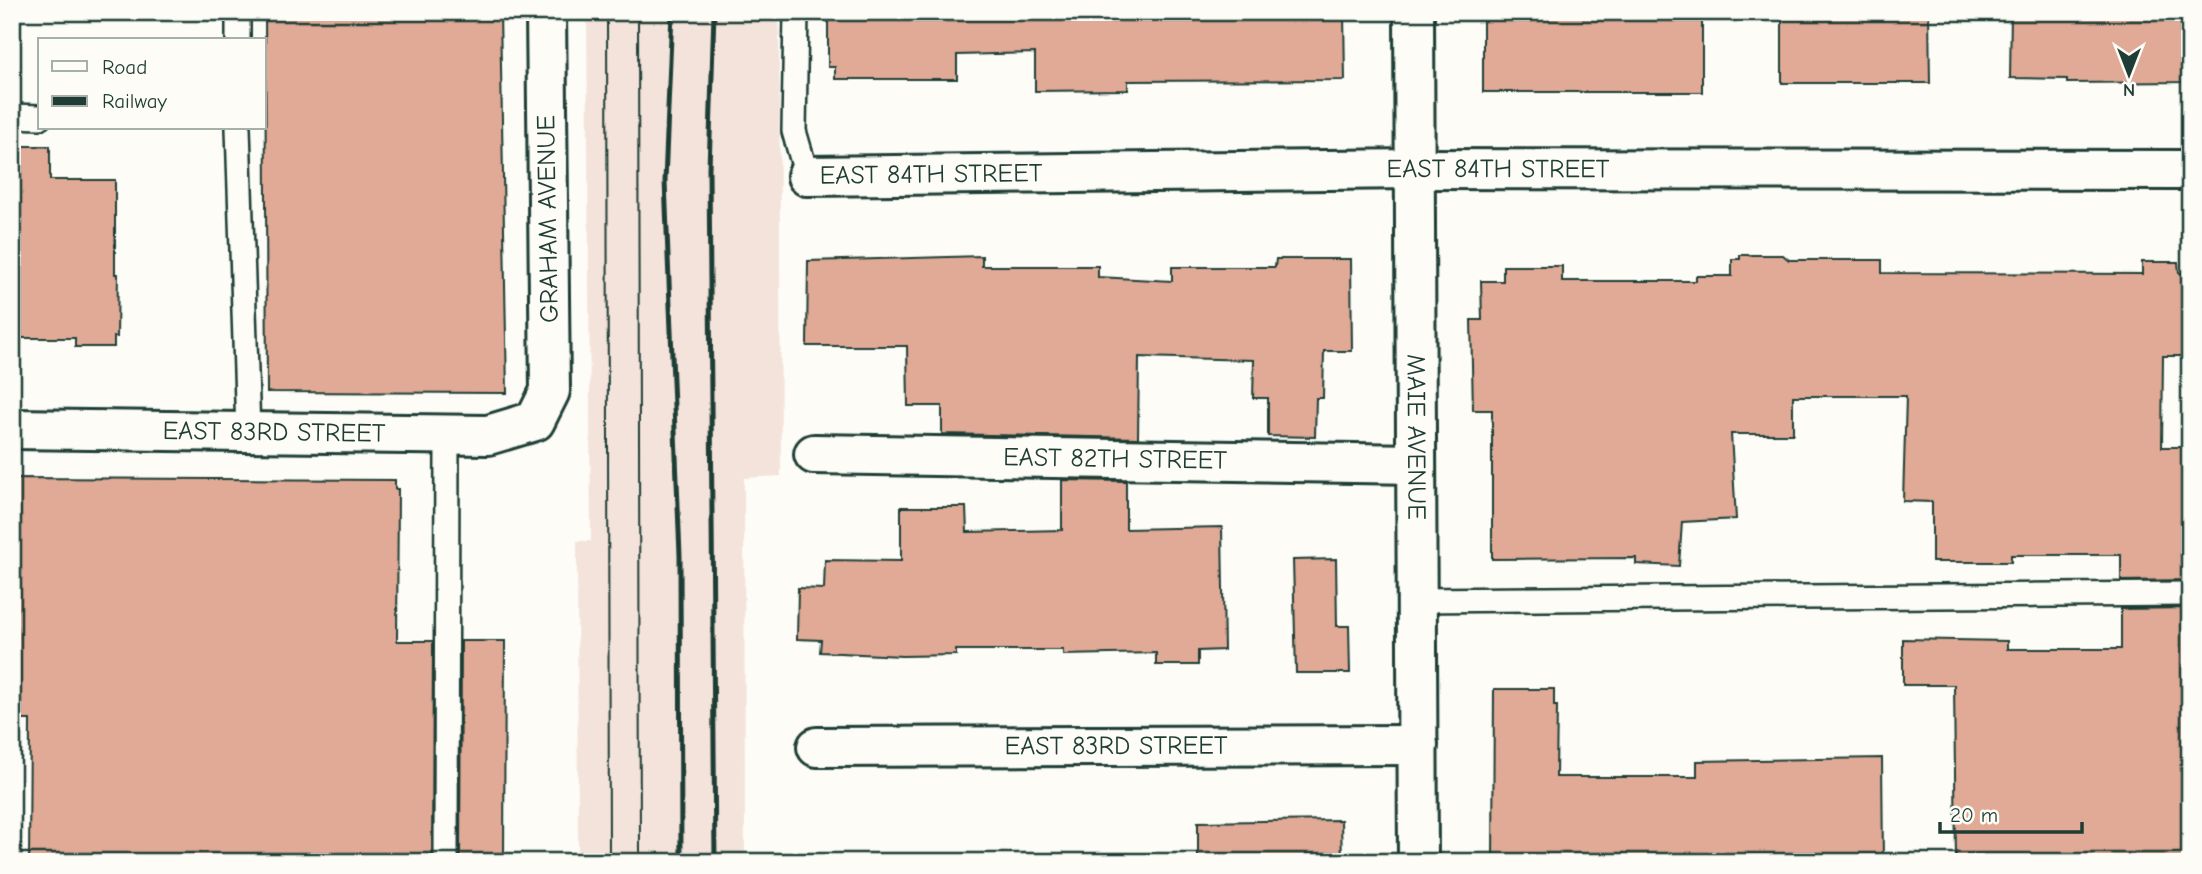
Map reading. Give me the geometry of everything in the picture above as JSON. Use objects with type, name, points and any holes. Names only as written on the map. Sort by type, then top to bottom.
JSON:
[{"type":"street","name":"GRAHAM AVENUE","points":[[535,421],[550,391],[546,12]]},
{"type":"street","name":"MAIE AVENUE","points":[[1413,12],[1418,862]]},
{"type":"street","name":"EAST 84TH STREET","points":[[807,176],[1414,169],[2190,170]]},
{"type":"street","name":"EAST 83RD STREET","points":[[12,429],[488,435],[535,421]]},
{"type":"street","name":"EAST 82TH STREET","points":[[814,454],[1416,464]]},
{"type":"street","name":"EAST 83RD STREET","points":[[817,747],[1418,745]]},
{"type":"lane","points":[[238,12],[238,38]]},
{"type":"lane","points":[[796,12],[794,131],[807,176]]},
{"type":"lane","points":[[12,116],[38,117]]},
{"type":"lane","points":[[238,130],[248,432]]},
{"type":"lane","points":[[446,862],[447,435]]},
{"type":"lane","points":[[1417,600],[2190,594]]},
{"type":"shaded area","points":[[587,12],[779,12],[781,476],[744,478],[745,862],[578,862],[577,541],[591,541]]},
{"type":"building","points":[[265,12],[500,12],[507,393],[267,392]]},
{"type":"building","points":[[828,12],[1344,12],[1345,80],[1128,81],[1128,90],[1035,91],[1035,53],[957,55],[957,79],[835,79],[835,67],[828,67]]},
{"type":"building","points":[[1483,12],[1702,12],[1702,92],[1483,92]]},
{"type":"building","points":[[1782,12],[1929,12],[1930,83],[1782,83]]},
{"type":"building","points":[[2011,12],[2190,12],[2190,82],[2067,83],[2067,79],[2010,78]]},
{"type":"building","points":[[12,146],[50,146],[50,180],[115,180],[115,274],[118,274],[117,337],[114,337],[114,347],[75,347],[75,338],[12,338]]},
{"type":"building","points":[[1740,255],[1783,255],[1789,260],[1882,260],[1882,273],[2142,274],[2142,262],[2178,262],[2179,273],[2190,273],[2190,356],[2163,356],[2162,447],[2190,447],[2190,580],[2121,581],[2121,555],[2011,555],[2011,562],[1932,562],[1932,502],[1903,501],[1906,396],[1793,396],[1793,434],[1731,434],[1736,519],[1682,522],[1679,566],[1636,564],[1636,558],[1492,559],[1492,410],[1473,410],[1471,320],[1482,320],[1481,281],[1503,281],[1503,266],[1562,266],[1562,281],[1696,281],[1696,276],[1732,276],[1732,259],[1740,259]]},
{"type":"building","points":[[982,256],[982,266],[1098,266],[1098,277],[1172,281],[1172,267],[1275,267],[1276,259],[1351,259],[1352,351],[1324,351],[1323,398],[1316,398],[1315,437],[1268,436],[1268,398],[1253,398],[1254,360],[1139,357],[1138,438],[942,434],[942,406],[908,406],[907,346],[807,346],[808,261]]},
{"type":"building","points":[[12,478],[395,480],[395,489],[398,489],[397,641],[433,641],[432,860],[29,862],[30,720],[12,720]]},
{"type":"building","points":[[1062,480],[1126,481],[1126,529],[1222,527],[1224,650],[1198,651],[1198,665],[1156,665],[1156,653],[1063,655],[1063,650],[956,650],[956,655],[902,656],[820,652],[821,640],[797,639],[798,588],[824,589],[825,560],[901,561],[901,507],[966,507],[967,532],[1062,530]]},
{"type":"building","points":[[1336,559],[1337,626],[1349,626],[1350,673],[1296,673],[1293,560]]},
{"type":"building","points":[[2190,608],[2190,659],[2186,659],[2190,862],[1956,862],[1954,685],[1903,685],[1903,639],[2007,641],[2007,649],[2121,649],[2121,609]]},
{"type":"building","points":[[461,641],[505,641],[504,861],[460,860]]},
{"type":"building","points":[[1494,689],[1554,689],[1554,706],[1557,706],[1556,777],[1697,777],[1697,761],[1882,758],[1883,862],[1834,862],[1834,857],[1763,857],[1763,862],[1493,862]]},
{"type":"building","points":[[1341,820],[1342,862],[1198,862],[1198,822]]},
{"type":"tram line","points":[[607,12],[609,862]]},
{"type":"tram line","points":[[638,12],[640,862]]},
{"type":"railway","points":[[672,12],[665,181],[680,556],[681,862]]},
{"type":"railway","points":[[714,12],[709,169],[715,862]]}]
